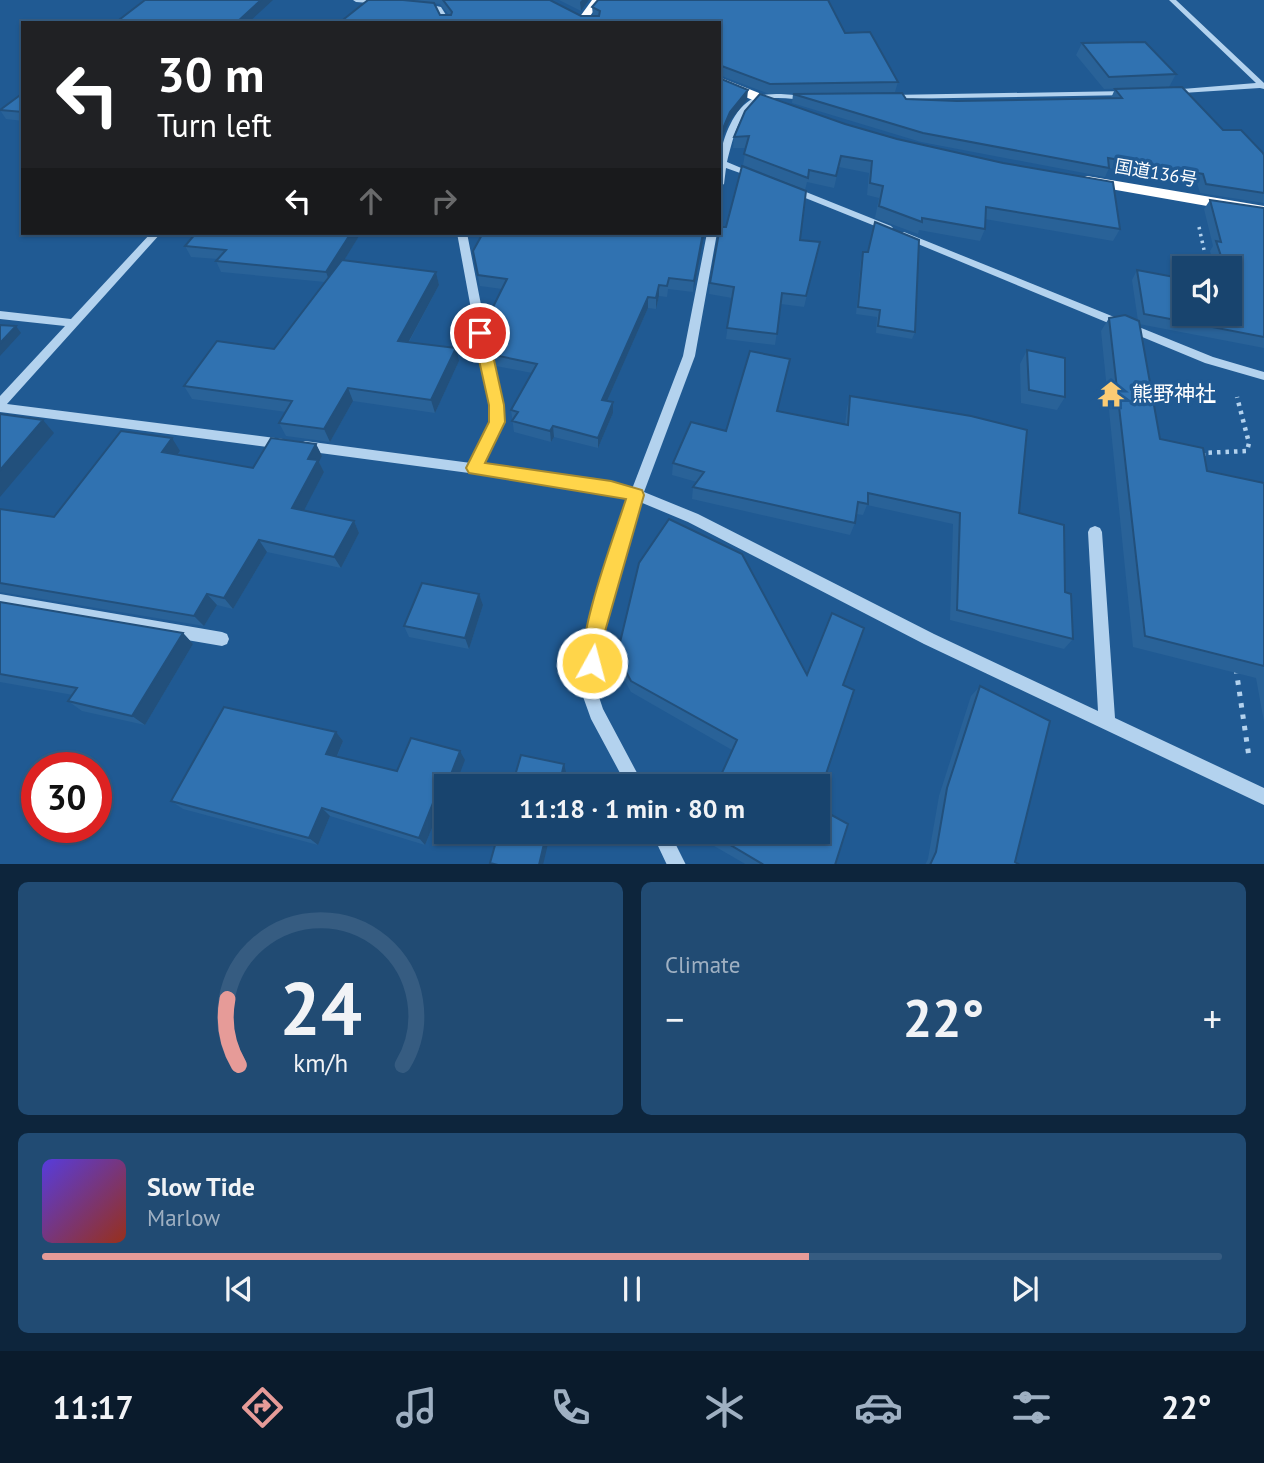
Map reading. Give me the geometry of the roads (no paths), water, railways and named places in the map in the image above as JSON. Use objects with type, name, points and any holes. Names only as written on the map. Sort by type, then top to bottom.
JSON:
[{"type":"highway","points":[[721,82],[757,99],[794,111]]},
{"type":"highway","name":"国道136号","points":[[1072,178],[1264,211]]},
{"type":"main road","points":[[584,18],[597,0]]},
{"type":"street","points":[[356,0],[397,3]]},
{"type":"street","points":[[359,8],[366,0]]},
{"type":"street","points":[[1172,0],[1263,86]]},
{"type":"street","points":[[417,4],[439,8],[447,21]]},
{"type":"street","points":[[1160,92],[1263,86]]},
{"type":"street","points":[[876,97],[1134,93]]},
{"type":"street","points":[[721,170],[742,112],[757,99],[822,98]]},
{"type":"street","points":[[722,163],[769,181]]},
{"type":"street","points":[[782,186],[1228,365],[1264,376]]},
{"type":"street","points":[[0,406],[154,235]]},
{"type":"street","points":[[462,235],[489,381],[496,405],[497,422],[474,468]]},
{"type":"street","points":[[630,774],[597,713],[589,691],[594,635],[636,495],[689,356],[712,235]]},
{"type":"street","points":[[0,315],[74,323]]},
{"type":"street","points":[[0,406],[474,468],[611,488],[636,495],[693,518],[929,639],[1259,794]]},
{"type":"street","points":[[1095,531],[1107,724]]},
{"type":"street","points":[[0,601],[222,639]]},
{"type":"street","points":[[667,844],[677,864]]},
{"type":"place","name":"熊野神社","points":[[1111,394]]}]
